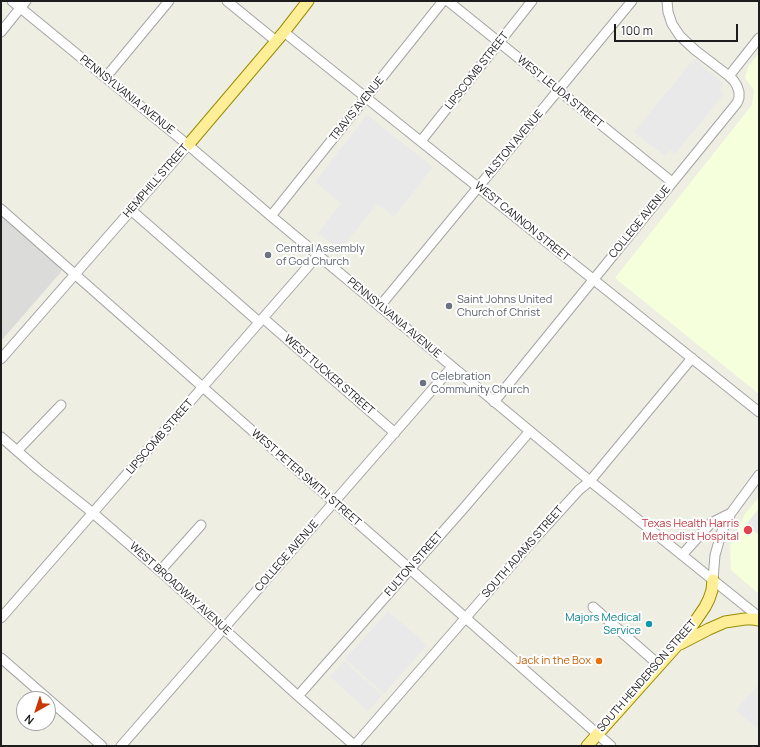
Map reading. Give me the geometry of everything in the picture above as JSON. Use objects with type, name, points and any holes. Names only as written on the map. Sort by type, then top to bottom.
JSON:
[{"type":"main road","name":"HEMPHILL STREET","points":[[188,145],[276,42],[308,1]]},
{"type":"main road","name":"SOUTH HENDERSON STREET","points":[[587,746],[675,648],[692,626],[705,607],[712,590],[713,580]]},
{"type":"main road","points":[[675,648],[708,629],[725,622],[745,619],[759,620]]},
{"type":"street","name":"PENNSYLVANIA AVENUE","points":[[12,1],[24,4],[106,77],[452,367],[590,482],[759,617]]},
{"type":"street","points":[[106,77],[169,1]]},
{"type":"street","points":[[227,1],[276,42]]},
{"type":"street","name":"TRAVIS AVENUE","points":[[271,216],[443,1]]},
{"type":"street","name":"WEST LEUDA STREET","points":[[448,1],[672,182]]},
{"type":"street","name":"LIPSCOMB STREET","points":[[421,141],[532,1]]},
{"type":"street","name":"ALSTON AVENUE","points":[[380,306],[632,1]]},
{"type":"street","points":[[668,1],[668,12],[672,24],[680,36],[695,50],[729,76],[759,38]]},
{"type":"street","points":[[1,32],[24,4]]},
{"type":"street","name":"WEST CANNON STREET","points":[[284,32],[759,412]]},
{"type":"street","name":"COLLEGE AVENUE","points":[[494,402],[737,103],[739,92],[734,81],[729,76]]},
{"type":"street","name":"HEMPHILL STREET","points":[[1,359],[188,145]]},
{"type":"street","name":"WEST PETER SMITH STREET","points":[[1,209],[611,746]]},
{"type":"street","name":"WEST TUCKER STREET","points":[[131,210],[395,433]]},
{"type":"street","name":"LIPSCOMB STREET","points":[[1,618],[318,255]]},
{"type":"street","name":"SOUTH ADAMS STREET","points":[[354,746],[579,490],[590,482],[692,358]]},
{"type":"street","name":"COLLEGE AVENUE","points":[[121,746],[452,367]]},
{"type":"street","points":[[17,451],[62,405]]},
{"type":"street","name":"FULTON STREET","points":[[298,696],[530,431]]},
{"type":"street","name":"WEST BROADWAY AVENUE","points":[[1,437],[160,571],[354,746]]},
{"type":"street","name":"SOUTH HENDERSON STREET","points":[[713,580],[715,555],[722,531],[731,513],[759,475]]},
{"type":"street","points":[[682,555],[711,523],[731,513]]},
{"type":"street","points":[[160,571],[201,526]]},
{"type":"street","points":[[593,607],[659,665]]},
{"type":"street","points":[[1,658],[102,746]]},
{"type":"shaded area","points":[[759,53],[759,394],[615,278],[752,105],[754,90],[745,78],[748,67]]},
{"type":"shaded area","points":[[694,59],[724,84],[719,89],[724,94],[675,154],[670,150],[665,156],[634,132]]},
{"type":"shaded area","points":[[367,115],[433,167],[394,217],[377,204],[340,250],[318,233],[341,203],[315,182]]},
{"type":"shaded area","points":[[1,214],[61,266],[61,272],[1,341]]},
{"type":"shaded area","name":"Texas Health Harris Methodist Hospital","points":[[759,497],[759,594],[731,570],[730,546],[745,514]]},
{"type":"shaded area","points":[[759,508],[759,535],[746,525]]},
{"type":"shaded area","points":[[388,611],[427,645],[384,694],[345,659]]},
{"type":"shaded area","points":[[344,661],[382,695],[368,711],[330,677]]},
{"type":"shaded area","points":[[759,684],[759,730],[736,710]]},
{"type":"place","name":"Central Assembly of God Church","points":[[268,255]]},
{"type":"place","name":"Saint Johns United Church of Christ","points":[[449,306]]},
{"type":"place","name":"Celebration Community Church","points":[[423,383]]},
{"type":"place","name":"Texas Health Harris Methodist Hospital","points":[[748,530]]},
{"type":"place","name":"Majors Medical Service","points":[[649,624]]},
{"type":"place","name":"Jack in the Box","points":[[599,661]]}]
